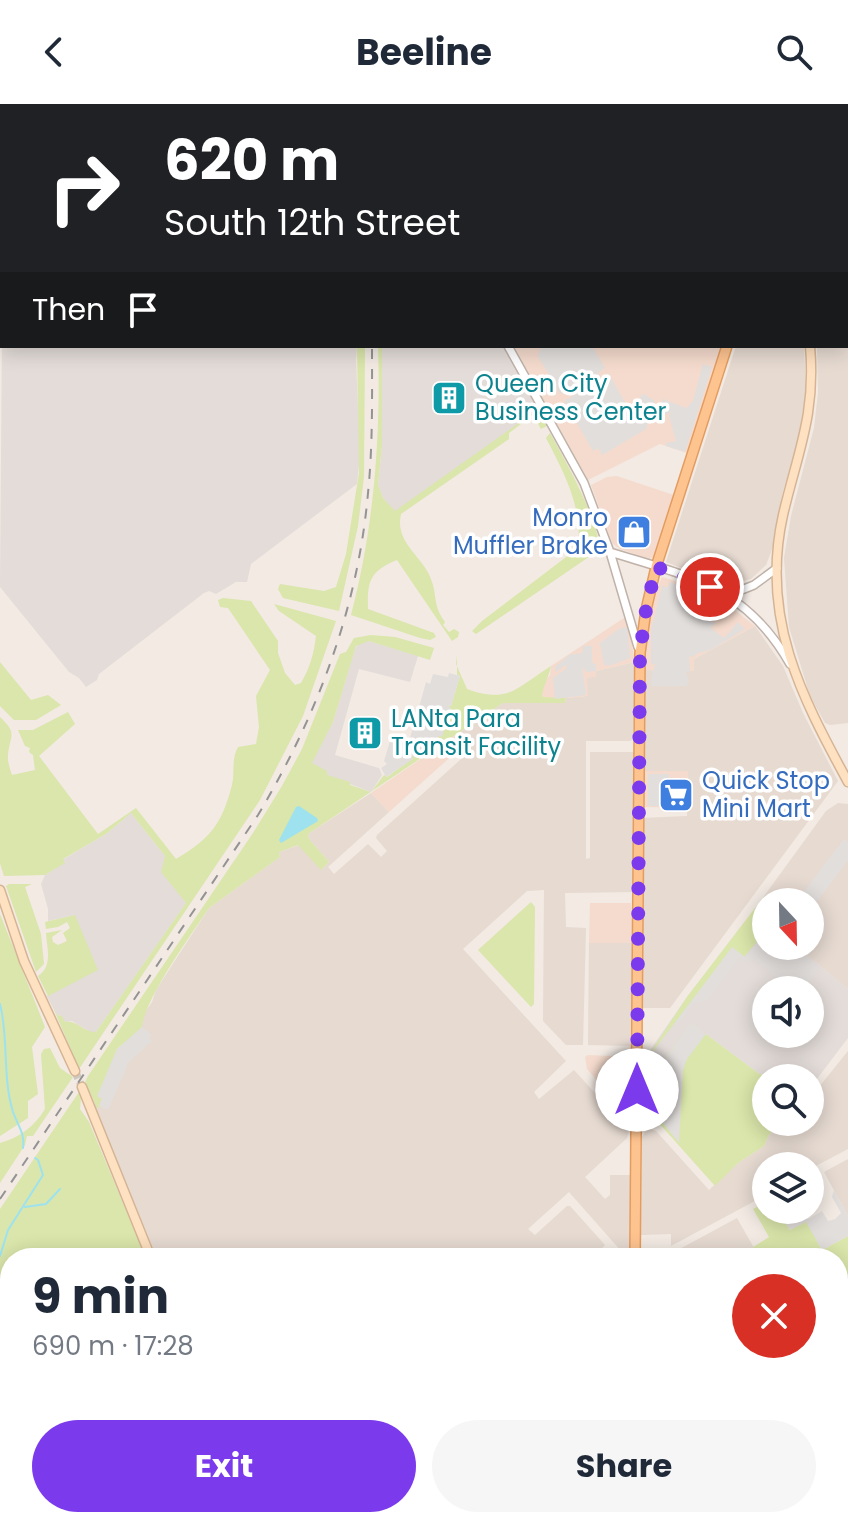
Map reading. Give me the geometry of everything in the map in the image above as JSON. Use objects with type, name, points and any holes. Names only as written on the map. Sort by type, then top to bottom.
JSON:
[{"type":"main road","points":[[635,1248],[640,653],[656,567],[726,348]]},
{"type":"main road","points":[[810,348],[812,380],[809,417],[784,513],[777,568],[780,616],[791,666],[809,709],[848,782]]},
{"type":"main road","points":[[0,890],[24,961],[75,1071]]},
{"type":"main road","points":[[82,1087],[147,1248]]},
{"type":"street","points":[[509,348],[577,467],[610,552],[640,653]]},
{"type":"street","points":[[610,552],[729,595],[767,630],[791,666]]},
{"type":"street","points":[[729,595],[754,585],[777,568]]},
{"type":"shaded area","points":[[2,348],[357,348],[360,455],[357,484],[251,564],[247,582],[236,582],[216,594],[209,591],[204,593],[86,687],[69,672],[0,587]]},
{"type":"shaded area","points":[[382,348],[504,348],[539,409],[395,512],[383,498],[378,485],[382,445]]},
{"type":"shaded area","points":[[515,348],[721,348],[687,453],[660,444],[588,480]]},
{"type":"shaded area","points":[[593,348],[605,368],[598,373],[601,378],[609,374],[628,408],[642,401],[640,396],[644,394],[655,401],[646,429],[602,455],[598,448],[593,451],[564,401],[589,387],[584,380],[560,394],[538,356],[540,349]]},
{"type":"shaded area","points":[[735,348],[804,348],[806,388],[800,435],[766,565],[751,579],[725,585],[666,562]]},
{"type":"shaded area","points":[[817,348],[848,348],[848,723],[830,725],[825,723],[810,696],[789,627],[784,558],[791,516],[814,428],[818,393]]},
{"type":"shaded area","points":[[703,364],[712,367],[685,452],[666,446],[666,443],[676,441],[669,416],[671,412],[658,417],[663,399],[686,408],[693,401]]},
{"type":"shaded area","points":[[617,476],[674,495],[654,557],[649,559],[612,543],[591,485]]},
{"type":"shaded area","points":[[662,577],[718,597],[755,626],[694,659],[694,671],[644,670],[654,596]]},
{"type":"shaded area","points":[[670,582],[712,597],[720,603],[717,608],[721,611],[712,620],[715,623],[711,628],[724,638],[738,622],[745,629],[712,649],[689,656],[690,671],[686,672],[689,682],[686,686],[651,686],[655,664],[651,664],[651,630],[662,586],[668,587]]},
{"type":"shaded area","points":[[627,616],[635,662],[596,671],[596,677],[587,678],[588,696],[542,697],[543,684],[550,675],[551,666]]},
{"type":"shaded area","points":[[755,626],[783,666],[838,781],[759,888],[752,888],[752,897],[670,1008],[642,1008],[643,818],[687,816],[688,771],[644,771],[644,670],[694,671],[694,659]]},
{"type":"shaded area","points":[[627,627],[630,658],[604,665],[600,643]]},
{"type":"shaded area","points":[[369,641],[418,656],[410,682],[359,669],[335,755],[379,768],[382,775],[371,792],[326,775],[311,763],[333,722],[355,649],[359,643]]},
{"type":"shaded area","points":[[583,646],[592,646],[592,663],[596,664],[596,671],[586,672],[582,667],[586,695],[555,699],[553,678],[567,668],[566,665],[556,672],[555,667],[569,655],[582,653]]},
{"type":"shaded area","points":[[635,662],[633,739],[586,741],[586,859],[590,858],[590,752],[634,752],[634,892],[565,893],[566,927],[586,928],[583,1045],[566,1045],[543,1021],[544,890],[527,891],[463,949],[566,1061],[534,1092],[539,1099],[574,1070],[629,1130],[627,1138],[585,1177],[605,1199],[610,1195],[610,1175],[634,1175],[630,1248],[618,1248],[569,1192],[528,1229],[535,1235],[570,1206],[605,1245],[602,1248],[153,1248],[94,1105],[114,1056],[152,1002],[156,990],[209,908],[280,857],[279,852],[299,845],[322,869],[329,862],[308,834],[371,793],[389,812],[328,867],[334,874],[368,844],[381,857],[387,851],[376,838],[377,835],[470,751],[460,732],[503,703],[565,703],[566,698],[587,696],[587,678],[596,671]]},
{"type":"shaded area","points":[[449,673],[460,676],[451,706],[447,705],[451,708],[442,737],[438,736],[438,741],[415,758],[411,755],[413,759],[386,777],[381,768],[387,764],[384,761],[391,738],[406,742],[398,756],[412,747],[408,745],[414,724],[419,725],[415,722],[426,682],[430,684],[433,674],[448,677]]},
{"type":"shaded area","points":[[460,732],[466,743],[389,812],[371,793]]},
{"type":"shaded area","points":[[644,771],[688,771],[687,808],[644,807]]},
{"type":"shaded area","points":[[648,774],[669,774],[669,806],[648,806]]},
{"type":"shaded area","points":[[838,803],[848,804],[848,989],[813,960],[824,960],[824,888],[770,888],[826,811]]},
{"type":"shaded area","points":[[131,813],[165,856],[162,872],[186,903],[96,1032],[90,1032],[72,1021],[65,1022],[57,1015],[46,995],[75,915],[48,921],[41,884],[45,875],[64,863],[62,860],[106,834]]},
{"type":"shaded area","points":[[844,839],[848,842],[848,860],[824,892],[824,888],[807,888]]},
{"type":"shaded area","points":[[590,903],[631,903],[633,943],[589,943]]},
{"type":"shaded area","points":[[752,913],[752,960],[813,960],[848,989],[848,1038],[824,1070],[824,1064],[752,1064],[752,1069],[691,1023],[646,1086],[643,1086],[644,1059]]},
{"type":"shaded area","points":[[589,943],[633,943],[630,1046],[588,1045]]},
{"type":"shaded area","points":[[732,947],[745,957],[752,948],[754,960],[747,962],[739,957],[711,995],[704,1001],[694,1003],[678,1024],[676,1022]]},
{"type":"shaded area","points":[[754,960],[811,960],[819,966],[813,976],[774,976]]},
{"type":"shaded area","points":[[691,1023],[706,1034],[687,1059],[683,1070],[679,1143],[652,1110],[646,1087]]},
{"type":"shaded area","points":[[142,1027],[152,1035],[149,1038],[152,1041],[129,1062],[108,1110],[99,1106],[102,1099],[97,1096],[117,1049]]},
{"type":"shaded area","points":[[848,1051],[848,1149],[824,1162],[824,1152],[755,1152],[764,1146],[769,1136],[824,1136],[824,1081]]},
{"type":"shaded area","points":[[585,1057],[631,1057],[629,1110],[624,1111],[587,1069]]},
{"type":"shaded area","points":[[651,1129],[656,1131],[709,1190],[752,1154],[752,1203],[671,1246],[671,1234],[641,1235],[642,1137],[645,1132]]},
{"type":"shaded area","points":[[848,1159],[848,1216],[824,1172]]},
{"type":"shaded area","points":[[834,1190],[848,1216],[848,1236],[821,1248],[807,1224],[824,1224],[824,1214],[828,1221],[841,1213],[832,1197]]},
{"type":"shaded area","points":[[737,1218],[754,1248],[682,1248]]},
{"type":"shaded area","points":[[786,1224],[802,1224],[790,1230]]},
{"type":"green space","points":[[357,348],[365,348],[364,477],[358,526],[339,611],[283,598],[278,589],[280,584],[324,591],[336,587],[346,554],[359,473]]},
{"type":"green space","points":[[378,348],[382,348],[382,445],[378,485],[383,498],[395,511],[537,410],[547,426],[541,429],[533,415],[509,433],[509,439],[401,514],[402,534],[428,573],[445,622],[443,625],[449,632],[454,629],[459,632],[452,641],[397,560],[381,568],[372,578],[368,609],[434,633],[436,637],[430,640],[420,638],[351,615],[370,515],[378,414]]},
{"type":"green space","points":[[550,433],[588,508],[599,550],[476,634],[472,631],[482,621],[578,548],[575,504],[546,438]]},
{"type":"green space","points":[[218,600],[251,601],[278,641],[278,653],[285,673],[295,685],[301,683],[307,672],[316,636],[279,611],[274,604],[336,621],[303,716],[260,800],[79,1069],[52,1005],[65,1022],[73,1022],[96,1032],[186,903],[161,872],[165,856],[131,813],[106,834],[63,859],[65,863],[45,875],[4,876],[0,863],[0,717],[11,731],[8,757],[12,775],[35,770],[33,755],[18,730],[33,730],[68,712],[75,724],[39,756],[98,834],[136,808],[176,859],[206,837],[224,810],[238,747],[256,744],[259,727],[256,696],[270,670],[228,608],[220,607]]},
{"type":"green space","points":[[371,635],[395,637],[434,648],[430,660],[369,641],[356,646],[333,722],[312,763],[327,771],[327,775],[371,792],[308,834],[329,862],[321,870],[298,845],[279,852],[280,857],[209,908],[160,984],[142,1027],[117,1049],[98,1097],[102,1099],[101,1107],[97,1108],[85,1082],[88,1076],[282,786],[302,749],[340,654],[346,652],[354,638]]},
{"type":"green space","points":[[0,662],[31,700],[48,695],[61,705],[36,720],[14,720],[0,706]]},
{"type":"green space","points":[[457,666],[467,689],[493,695],[520,687],[551,666],[542,697],[566,698],[565,703],[503,703],[372,791],[384,775],[387,777],[412,759],[410,755],[415,757],[437,737],[460,676],[457,675]]},
{"type":"green space","points":[[32,884],[25,887],[41,934],[44,964],[36,972],[6,886]]},
{"type":"green space","points":[[531,902],[535,907],[534,1004],[531,1007],[478,950]]},
{"type":"green space","points":[[752,912],[752,948],[744,957],[732,948],[647,1063],[647,1058],[687,997]]},
{"type":"green space","points":[[0,914],[45,1027],[32,1047],[38,1094],[28,1101],[28,1118],[0,1136]]},
{"type":"green space","points":[[75,915],[98,970],[48,996],[38,976],[47,962],[46,933],[62,930],[52,937],[58,945],[67,941],[63,933],[70,928],[67,922],[46,929],[45,922]]},
{"type":"green space","points":[[691,1023],[752,1069],[752,1136],[769,1136],[764,1146],[738,1163],[715,1186],[649,1112],[643,1086]]},
{"type":"green space","points":[[50,1048],[60,1068],[73,1077],[33,1136],[27,1136],[25,1145],[0,1183],[0,1143],[26,1130],[45,1109],[41,1054],[44,1049]]},
{"type":"green space","points":[[79,1092],[80,1109],[89,1122],[142,1248],[0,1248],[0,1209]]},
{"type":"green space","points":[[762,1224],[786,1224],[790,1230],[808,1224],[821,1248],[754,1248],[769,1237]]},
{"type":"green space","points":[[848,1236],[848,1248],[826,1248]]},
{"type":"water","points":[[299,806],[318,821],[281,843],[279,840]]},
{"type":"waterway","points":[[0,1004],[10,1098],[22,1134],[23,1148]]},
{"type":"waterway","points":[[2,1248],[8,1230],[43,1175],[35,1158]]},
{"type":"waterway","points":[[25,1207],[46,1204],[60,1189]]},
{"type":"tunnel","points":[[75,1071],[82,1087]]},
{"type":"railway","points":[[0,1199],[258,815],[299,739],[344,619],[363,536],[371,456],[372,348]]},
{"type":"place","name":"Queen City Business Center","points":[[449,398]]},
{"type":"place","name":"Monro Muffler Brake","points":[[634,532]]},
{"type":"place","name":"LANta Para Transit Facility","points":[[365,733]]},
{"type":"place","name":"Quick Stop Mini Mart","points":[[676,795]]},
{"type":"route","points":[[637,1090],[638,747],[642,629],[656,567],[710,587]]}]
